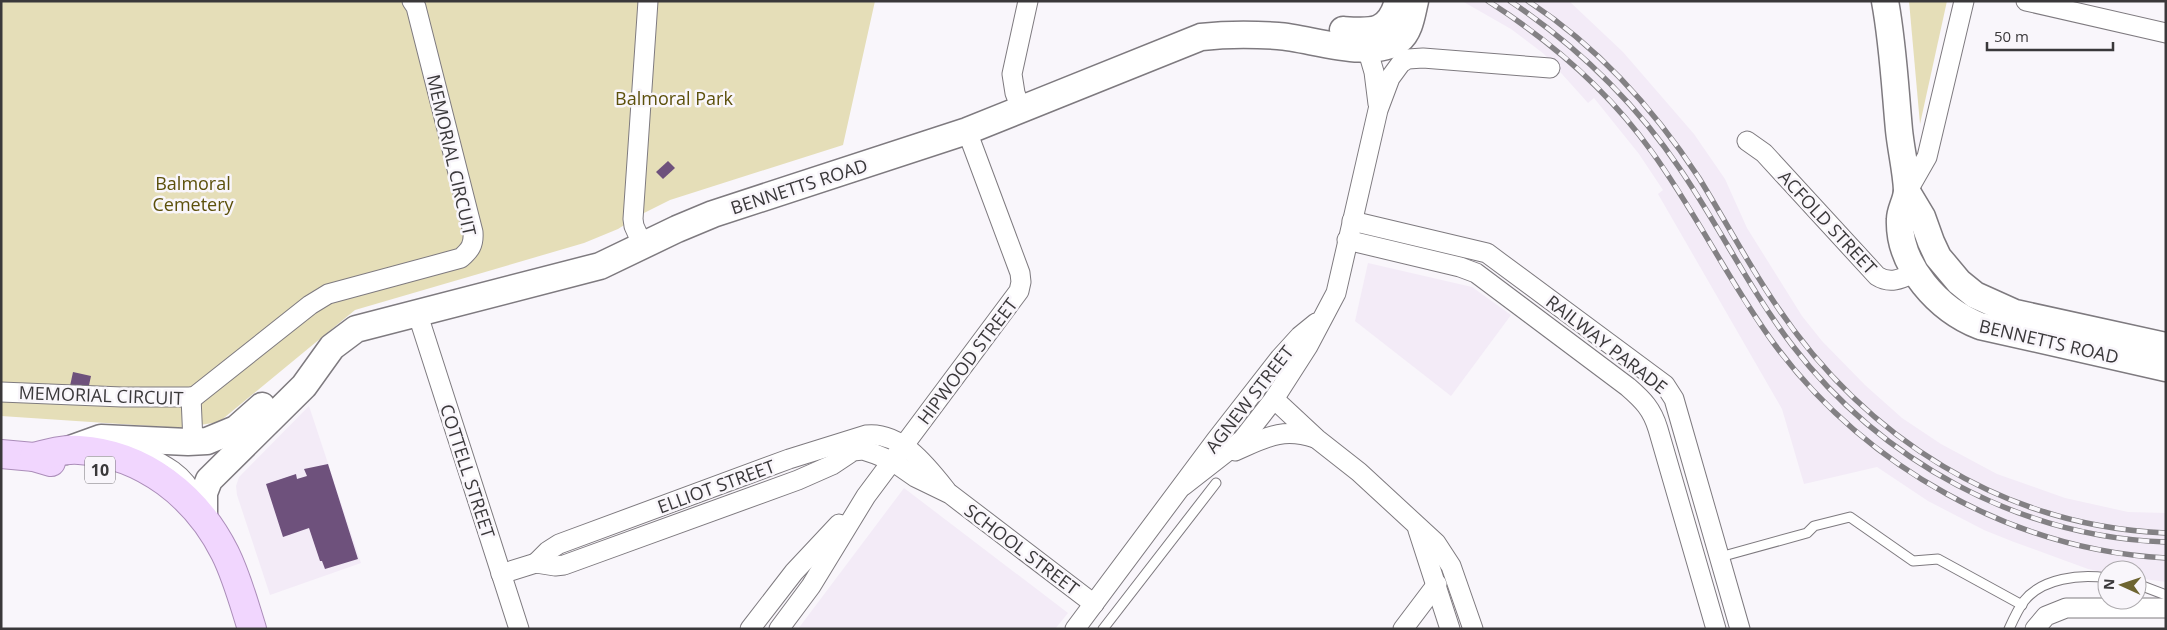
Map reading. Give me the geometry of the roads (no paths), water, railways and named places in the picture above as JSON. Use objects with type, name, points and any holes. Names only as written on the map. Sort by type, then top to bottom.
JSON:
[{"type":"main road","name":"BENNETTS ROAD","points":[[1280,36],[1330,31],[1373,31],[1389,20],[1398,1]]},
{"type":"main road","name":"BENNETTS ROAD","points":[[65,451],[93,440],[193,442],[214,439],[236,429],[294,375],[324,355],[345,336],[356,330],[417,312],[600,266],[713,214],[967,131],[1201,37],[1230,33],[1280,36],[1367,48],[1381,47],[1401,39],[1407,29],[1415,1]]},
{"type":"main road","name":"BENNETTS ROAD","points":[[1885,1],[1891,39],[1907,192],[1900,219],[1905,247],[1916,272],[1931,292],[1949,310],[1964,320],[1980,326],[2166,368]]},
{"type":"main road","name":"BENNETTS ROAD","points":[[1907,192],[1922,217],[1938,257],[1959,282],[1975,295],[2015,313],[2166,346]]},
{"type":"main road","name":"BENNETTS ROAD","points":[[190,482],[304,386],[324,355]]},
{"type":"main road","points":[[65,451],[83,450],[115,457],[190,482],[204,493],[204,519]]},
{"type":"main road","name":"10","points":[[34,457],[65,451]]},
{"type":"main road","name":"10","points":[[1,454],[34,457],[65,466],[190,482]]},
{"type":"main road","points":[[190,482],[197,509],[226,555],[252,629]]},
{"type":"street","name":"MEMORIAL CIRCUIT","points":[[1,392],[191,398],[204,390],[310,305],[328,294],[461,258],[470,250],[474,240],[473,232],[416,7],[412,1]]},
{"type":"street","points":[[643,246],[632,219],[648,1]]},
{"type":"street","points":[[1021,108],[1015,93],[1012,74],[1028,1]]},
{"type":"street","name":"BENNETTS ROAD","points":[[1907,192],[1930,146],[1964,1]]},
{"type":"street","points":[[2026,1],[2166,33]]},
{"type":"street","name":"AGNEW STREET","points":[[1367,48],[1374,72],[1378,110]]},
{"type":"street","name":"AGNEW STREET","points":[[1183,486],[1242,440],[1274,399],[1300,361],[1335,296],[1378,110],[1391,75],[1401,63],[1406,60],[1426,58],[1550,68]]},
{"type":"street","name":"HIPWOOD STREET","points":[[779,629],[811,586],[866,496],[1015,297],[1021,285],[1020,273],[967,131]]},
{"type":"street","name":"ACFOLD STREET","points":[[1747,141],[1764,153],[1877,276],[1887,280],[1896,280],[1916,272]]},
{"type":"street","name":"RAILWAY PARADE","points":[[1352,221],[1471,248],[1492,255],[1665,385],[1674,399],[1740,629]]},
{"type":"street","points":[[1399,252],[1404,233]]},
{"type":"street","name":"RAILWAY PARADE","points":[[1347,240],[1476,273],[1647,403],[1658,429],[1716,629]]},
{"type":"street","name":"COTTELL STREET","points":[[417,312],[519,629]]},
{"type":"street","name":"AGNEW STREET","points":[[1075,629],[1284,352],[1322,318]]},
{"type":"street","points":[[191,398],[193,442]]},
{"type":"street","points":[[1274,399],[1416,523],[1446,556],[1456,578],[1473,629]]},
{"type":"street","points":[[1219,457],[1266,438],[1284,433],[1297,432],[1317,438]]},
{"type":"street","name":"ELLIOT STREET","points":[[501,574],[536,563],[548,551],[559,544],[789,459],[836,444],[875,434],[888,436],[897,454]]},
{"type":"street","name":"SCHOOL STREET","points":[[897,454],[915,477],[950,494],[1094,604]]},
{"type":"street","name":"HIPWOOD STREET","points":[[750,629],[794,572],[866,496]]},
{"type":"street","points":[[1416,523],[1450,629]]},
{"type":"street","points":[[1403,629],[1437,584]]},
{"type":"street","points":[[2035,629],[2046,616],[2066,608],[2166,608]]},
{"type":"lane","points":[[112,439],[160,457],[179,470],[190,482]]},
{"type":"lane","name":"AGNEW STREET","points":[[1103,629],[1216,482]]},
{"type":"lane","points":[[1720,557],[1807,533],[1814,526],[1850,517],[1914,561],[1938,560],[2022,605]]},
{"type":"lane","points":[[2009,629],[2022,605],[2036,590],[2054,582],[2074,578],[2097,578]]},
{"type":"lane","points":[[2147,588],[2166,595]]},
{"type":"railway","points":[[1488,1],[1534,33],[1578,69],[1635,129],[1684,200],[1743,298],[1775,345],[1812,389],[1853,429],[1898,464],[1947,494],[1999,519],[2053,538],[2109,552],[2166,558]]},
{"type":"railway","points":[[1510,1],[1582,56],[1644,121],[1680,169],[1748,280],[1792,345],[1828,387],[1867,424],[1911,457],[1957,485],[2007,508],[2058,525],[2111,537],[2166,542]]},
{"type":"railway","points":[[1528,1],[1578,38],[1644,104],[1682,152],[1776,305],[1812,353],[1852,396],[1896,434],[1943,466],[1994,493],[2049,513],[2106,527],[2166,533]]},
{"type":"park label","name":"Balmoral Park","points":[[674,98]]},
{"type":"park label","name":"Balmoral Cemetery","points":[[193,193]]}]
